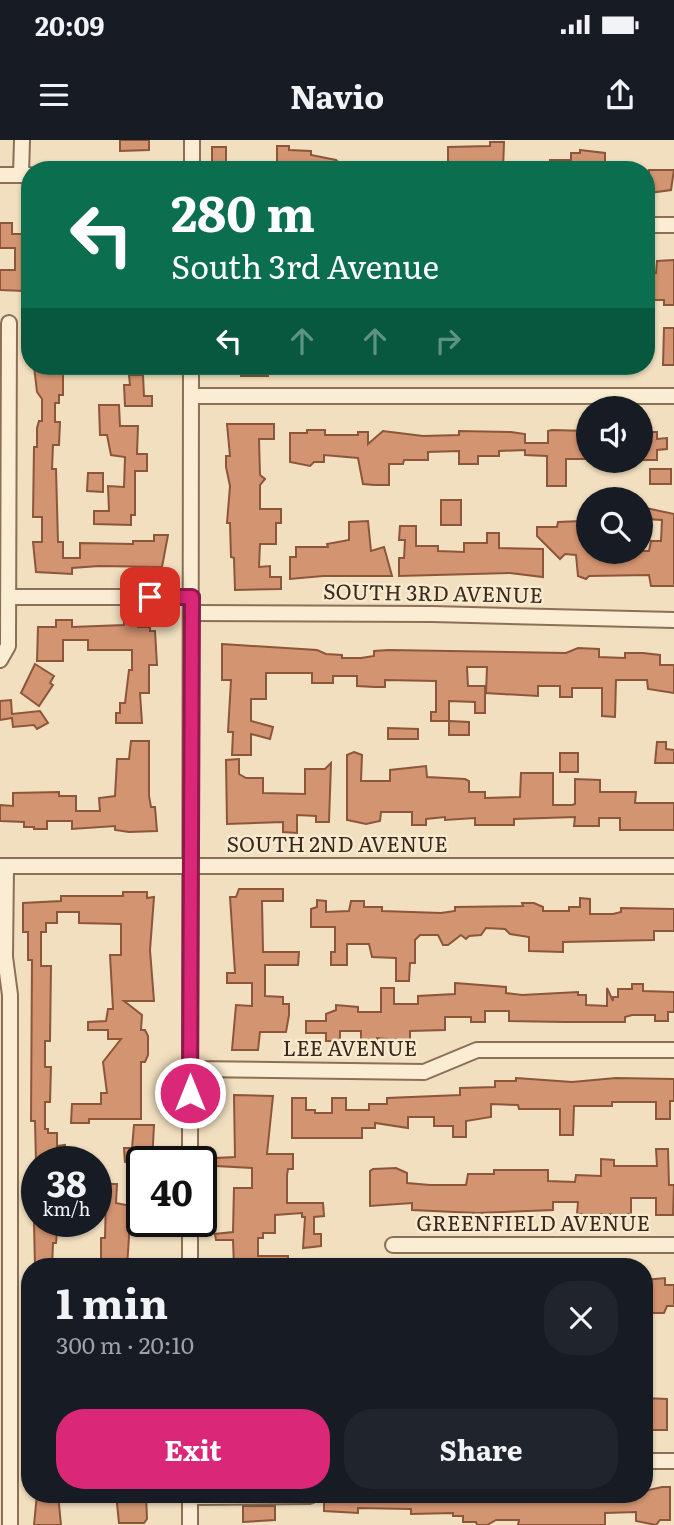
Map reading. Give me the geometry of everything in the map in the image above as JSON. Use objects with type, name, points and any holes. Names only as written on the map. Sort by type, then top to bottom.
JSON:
[{"type":"street","points":[[22,140],[24,161]]},
{"type":"street","points":[[192,140],[192,161]]},
{"type":"street","points":[[0,175],[21,175]]},
{"type":"street","points":[[655,225],[674,225]]},
{"type":"street","points":[[0,660],[8,646],[9,323]]},
{"type":"street","points":[[190,1146],[191,375]]},
{"type":"street","points":[[191,396],[674,397]]},
{"type":"street","points":[[9,597],[192,597]]},
{"type":"street","name":"SOUTH 3RD AVENUE","points":[[191,613],[445,614],[674,621]]},
{"type":"street","points":[[3,866],[5,957],[9,995],[5,1372],[10,1525]]},
{"type":"street","name":"SOUTH 2ND AVENUE","points":[[3,866],[674,866]]},
{"type":"street","name":"LEE AVENUE","points":[[190,1069],[424,1072],[477,1050],[674,1050]]},
{"type":"street","points":[[190,1237],[190,1258]]},
{"type":"street","name":"GREENFIELD AVENUE","points":[[393,1245],[674,1245]]},
{"type":"street","points":[[653,1461],[674,1461]]},
{"type":"street","points":[[190,1503],[190,1525]]},
{"type":"building","points":[[120,140],[149,140],[149,150],[120,151]]},
{"type":"building","points":[[490,142],[504,142],[503,161],[448,161],[448,147],[490,146]]},
{"type":"building","points":[[277,146],[289,146],[289,150],[311,151],[311,155],[337,161],[277,161]]},
{"type":"building","points":[[212,147],[226,147],[226,161],[212,161]]},
{"type":"building","points":[[580,150],[605,153],[605,161],[550,161],[571,160],[571,153],[580,153]]},
{"type":"building","points":[[655,170],[674,170],[671,190],[655,192]]},
{"type":"building","points":[[0,223],[12,223],[12,234],[21,234],[21,291],[0,290],[0,270],[15,270],[15,248],[0,248]]},
{"type":"building","points":[[674,260],[674,305],[664,305],[664,300],[655,300],[657,261]]},
{"type":"building","points":[[664,328],[674,328],[674,365],[663,365]]},
{"type":"building","points":[[35,375],[63,375],[63,395],[59,395],[59,403],[55,403],[55,422],[60,422],[59,445],[53,445],[52,469],[56,469],[58,542],[63,542],[63,558],[80,558],[80,543],[133,544],[133,541],[154,541],[154,535],[168,535],[162,567],[99,566],[72,568],[72,574],[36,572],[33,542],[42,542],[42,517],[33,517],[34,447],[37,447],[39,421],[42,421],[42,399],[37,392]]},
{"type":"building","points":[[129,375],[143,375],[144,396],[152,396],[152,406],[125,406],[124,385],[130,385]]},
{"type":"building","points":[[99,405],[119,405],[120,426],[138,426],[137,454],[147,454],[147,471],[135,471],[135,515],[131,515],[131,525],[94,524],[94,511],[109,511],[108,486],[124,487],[125,457],[111,455],[107,435],[100,435]]},
{"type":"building","points":[[227,424],[274,424],[274,439],[259,439],[260,475],[265,479],[260,485],[260,509],[281,509],[281,523],[276,523],[276,544],[260,544],[259,567],[270,566],[270,577],[281,577],[281,589],[235,590],[230,523],[227,523],[230,486],[226,456],[230,456]]},
{"type":"building","points":[[307,430],[325,430],[325,435],[358,435],[358,432],[368,432],[368,444],[383,431],[423,436],[459,435],[459,431],[511,432],[525,434],[525,443],[548,443],[548,431],[576,431],[576,459],[566,459],[566,486],[547,486],[547,456],[525,455],[525,450],[499,451],[499,456],[478,456],[478,464],[459,464],[459,451],[428,452],[428,460],[404,460],[403,464],[389,464],[389,485],[363,484],[358,458],[324,455],[324,462],[314,462],[310,466],[290,462],[290,433],[307,433]]},
{"type":"building","points":[[653,432],[657,432],[657,439],[667,438],[667,449],[657,450],[657,460],[653,460]]},
{"type":"building","points":[[653,469],[671,469],[671,484],[650,484],[650,473],[653,473]]},
{"type":"building","points":[[88,473],[103,473],[103,492],[87,491]]},
{"type":"building","points":[[441,500],[461,500],[461,525],[441,525]]},
{"type":"building","points":[[653,510],[674,514],[674,586],[651,586],[649,575],[589,576],[586,579],[578,576],[577,564],[653,564],[653,541],[661,541],[662,520],[653,519]]},
{"type":"building","points":[[368,521],[371,551],[384,547],[392,576],[290,579],[290,557],[296,557],[296,547],[328,547],[327,544],[349,540],[349,522]]},
{"type":"building","points":[[576,521],[576,555],[565,554],[560,559],[537,536],[537,527],[557,527],[558,522]]},
{"type":"building","points":[[400,526],[416,526],[416,546],[438,546],[438,551],[464,552],[464,543],[487,543],[487,533],[499,533],[499,548],[543,549],[543,577],[510,573],[399,576],[399,558],[404,558],[405,540],[399,540]]},
{"type":"building","points":[[56,620],[72,620],[72,627],[124,625],[124,621],[138,621],[138,627],[150,627],[150,631],[155,631],[157,665],[149,665],[149,693],[140,693],[142,723],[116,723],[120,703],[125,703],[129,670],[132,670],[132,650],[88,650],[88,640],[63,640],[63,661],[37,661],[38,627],[56,627]]},
{"type":"building","points":[[222,644],[317,650],[326,654],[342,655],[342,658],[374,656],[374,651],[389,650],[566,653],[578,648],[599,649],[599,657],[625,658],[625,653],[643,653],[660,655],[660,665],[674,665],[674,693],[648,689],[647,680],[616,680],[615,717],[602,716],[602,688],[572,688],[572,697],[560,697],[560,686],[538,686],[538,696],[486,693],[487,667],[467,667],[468,686],[485,686],[485,713],[475,713],[475,702],[449,701],[449,721],[431,721],[431,712],[436,712],[436,681],[385,680],[385,687],[375,687],[357,686],[357,676],[333,676],[333,683],[312,683],[312,673],[266,673],[266,699],[251,699],[251,721],[273,727],[270,739],[251,734],[251,755],[232,755],[233,732],[228,732],[231,680],[222,680]]},
{"type":"building","points":[[35,664],[54,676],[50,683],[53,685],[39,706],[21,693]]},
{"type":"building","points":[[11,700],[12,714],[40,711],[48,723],[37,729],[34,725],[13,727],[12,718],[0,720],[0,701]]},
{"type":"building","points":[[449,721],[469,722],[469,735],[449,735]]},
{"type":"building","points":[[388,728],[418,729],[418,739],[388,739]]},
{"type":"building","points":[[131,741],[149,741],[149,796],[151,807],[155,807],[157,831],[129,832],[115,830],[115,826],[72,829],[72,821],[47,821],[47,829],[34,829],[24,827],[24,822],[0,821],[0,805],[13,806],[13,793],[59,792],[59,796],[76,796],[76,811],[100,811],[99,798],[115,796],[117,759],[129,759]]},
{"type":"building","points":[[657,742],[666,742],[666,749],[674,750],[674,763],[655,763]]},
{"type":"building","points":[[354,752],[362,755],[361,781],[390,781],[390,770],[426,766],[427,777],[465,779],[469,781],[469,792],[485,792],[485,798],[520,797],[521,773],[553,773],[553,805],[572,805],[575,804],[575,779],[600,780],[600,792],[636,792],[635,803],[674,803],[674,830],[620,830],[620,818],[599,818],[599,826],[574,826],[575,817],[514,819],[514,825],[475,825],[475,818],[445,820],[445,817],[426,819],[426,825],[412,825],[412,812],[381,812],[380,821],[366,824],[347,820],[347,755]]},
{"type":"building","points":[[560,753],[578,753],[578,772],[560,772]]},
{"type":"building","points":[[239,759],[239,774],[246,778],[263,778],[263,793],[305,794],[305,769],[325,769],[331,763],[329,822],[316,822],[316,816],[297,815],[297,833],[283,832],[283,822],[227,824],[226,760]]},
{"type":"building","points":[[239,889],[283,889],[283,901],[262,901],[263,952],[299,952],[298,965],[265,965],[265,996],[283,997],[283,1004],[289,1004],[289,1015],[286,1032],[260,1032],[258,1050],[232,1050],[236,1005],[252,1006],[252,983],[227,983],[227,973],[235,973],[230,897],[236,897]]},
{"type":"building","points":[[123,892],[147,892],[147,898],[154,897],[150,950],[154,1001],[124,1001],[142,1015],[141,1030],[145,1030],[148,1036],[148,1055],[145,1062],[141,1062],[141,1119],[89,1119],[89,1123],[71,1123],[72,1104],[101,1104],[101,1093],[107,1093],[103,1062],[121,1039],[108,1039],[108,1030],[88,1030],[88,1022],[106,1021],[108,1009],[113,1009],[110,955],[121,955],[121,924],[79,923],[79,912],[57,912],[57,923],[46,923],[46,932],[41,932],[41,966],[51,966],[50,1041],[45,1041],[45,1067],[51,1067],[50,1102],[45,1102],[45,1129],[48,1129],[48,1133],[57,1133],[57,1146],[36,1146],[35,1121],[31,1121],[32,960],[28,960],[28,932],[23,932],[23,903],[61,901],[61,896],[123,896]]},
{"type":"building","points":[[580,898],[590,899],[590,914],[613,914],[621,912],[621,908],[674,909],[674,931],[654,931],[654,940],[563,942],[563,952],[529,951],[529,937],[510,934],[505,929],[486,928],[481,935],[469,936],[466,939],[461,935],[448,945],[443,945],[438,935],[420,935],[415,940],[415,963],[410,963],[409,981],[396,981],[396,958],[372,957],[369,944],[347,944],[347,965],[331,965],[331,952],[335,952],[335,927],[311,927],[311,909],[317,907],[317,900],[326,901],[326,912],[349,911],[351,901],[364,901],[364,907],[382,907],[382,911],[441,913],[455,911],[455,907],[523,906],[522,903],[534,903],[543,907],[543,911],[569,911],[569,907],[580,907]]},
{"type":"building","points":[[455,983],[506,987],[506,993],[522,995],[578,992],[578,995],[586,995],[586,1005],[607,1006],[607,988],[613,1001],[613,997],[618,997],[618,989],[632,989],[632,984],[643,984],[643,991],[674,992],[674,1012],[668,1012],[668,1021],[655,1021],[655,1015],[632,1015],[625,1017],[625,1022],[564,1022],[509,1021],[509,1011],[485,1011],[485,1022],[471,1022],[471,1017],[445,1017],[445,1030],[410,1031],[410,1041],[377,1038],[377,1042],[361,1042],[361,1031],[340,1031],[340,1041],[326,1041],[326,1033],[306,1033],[306,1021],[326,1021],[326,1014],[336,1010],[336,1005],[358,1007],[358,1012],[381,1012],[381,988],[394,988],[394,1004],[418,1004],[418,996],[455,994]]},
{"type":"building","points":[[516,1078],[572,1082],[616,1078],[674,1079],[674,1101],[670,1101],[670,1119],[656,1119],[656,1102],[612,1102],[612,1106],[574,1106],[573,1135],[560,1135],[560,1109],[519,1109],[518,1105],[491,1104],[491,1117],[466,1121],[466,1137],[453,1137],[453,1126],[434,1126],[434,1117],[408,1117],[408,1128],[375,1123],[375,1128],[362,1128],[362,1138],[292,1138],[292,1098],[306,1098],[306,1110],[315,1110],[315,1113],[332,1113],[332,1098],[346,1098],[346,1110],[369,1110],[369,1104],[387,1104],[387,1098],[460,1095],[460,1088],[495,1087],[495,1081],[516,1081]]},
{"type":"building","points":[[234,1095],[273,1096],[267,1154],[293,1154],[293,1169],[288,1169],[287,1175],[287,1203],[323,1203],[324,1216],[314,1217],[314,1234],[321,1234],[321,1246],[303,1248],[305,1217],[302,1217],[302,1213],[275,1215],[275,1233],[263,1233],[263,1238],[258,1238],[258,1256],[288,1258],[234,1258],[233,1240],[216,1240],[216,1237],[217,1234],[233,1232],[234,1188],[252,1188],[252,1168],[217,1166],[217,1158],[235,1157]]},
{"type":"building","points":[[134,1125],[154,1125],[153,1146],[132,1146]]},
{"type":"building","points":[[656,1149],[668,1149],[669,1185],[674,1185],[673,1215],[656,1215],[656,1198],[631,1198],[631,1214],[577,1214],[578,1202],[553,1202],[553,1210],[477,1213],[412,1210],[412,1203],[370,1206],[370,1171],[373,1169],[396,1168],[407,1173],[407,1183],[430,1185],[466,1185],[468,1174],[494,1174],[494,1170],[548,1170],[548,1181],[575,1182],[576,1175],[601,1176],[601,1159],[614,1160],[614,1166],[657,1166]]},
{"type":"building","points":[[112,1184],[117,1184],[116,1203],[126,1205],[128,1258],[101,1258],[101,1238],[112,1237]]},
{"type":"building","points":[[34,1237],[57,1237],[56,1243],[53,1243],[52,1258],[35,1258]]},
{"type":"building","points":[[665,1278],[665,1285],[674,1285],[674,1306],[667,1306],[664,1313],[653,1313],[653,1279]]},
{"type":"building","points":[[653,1398],[667,1399],[667,1430],[653,1430]]},
{"type":"building","points":[[670,1487],[670,1520],[660,1520],[656,1525],[636,1521],[636,1512],[605,1513],[605,1525],[518,1525],[519,1520],[496,1520],[487,1525],[477,1525],[476,1522],[463,1522],[463,1516],[453,1516],[453,1513],[411,1514],[411,1509],[358,1508],[358,1513],[324,1511],[324,1503],[653,1503],[653,1489]]},
{"type":"building","points":[[36,1503],[59,1503],[61,1525],[34,1525]]},
{"type":"building","points":[[117,1503],[146,1503],[147,1519],[144,1523],[119,1523]]},
{"type":"building","points":[[243,1506],[275,1506],[275,1520],[243,1522]]},
{"type":"route","points":[[150,597],[192,597],[190,1093]]}]
